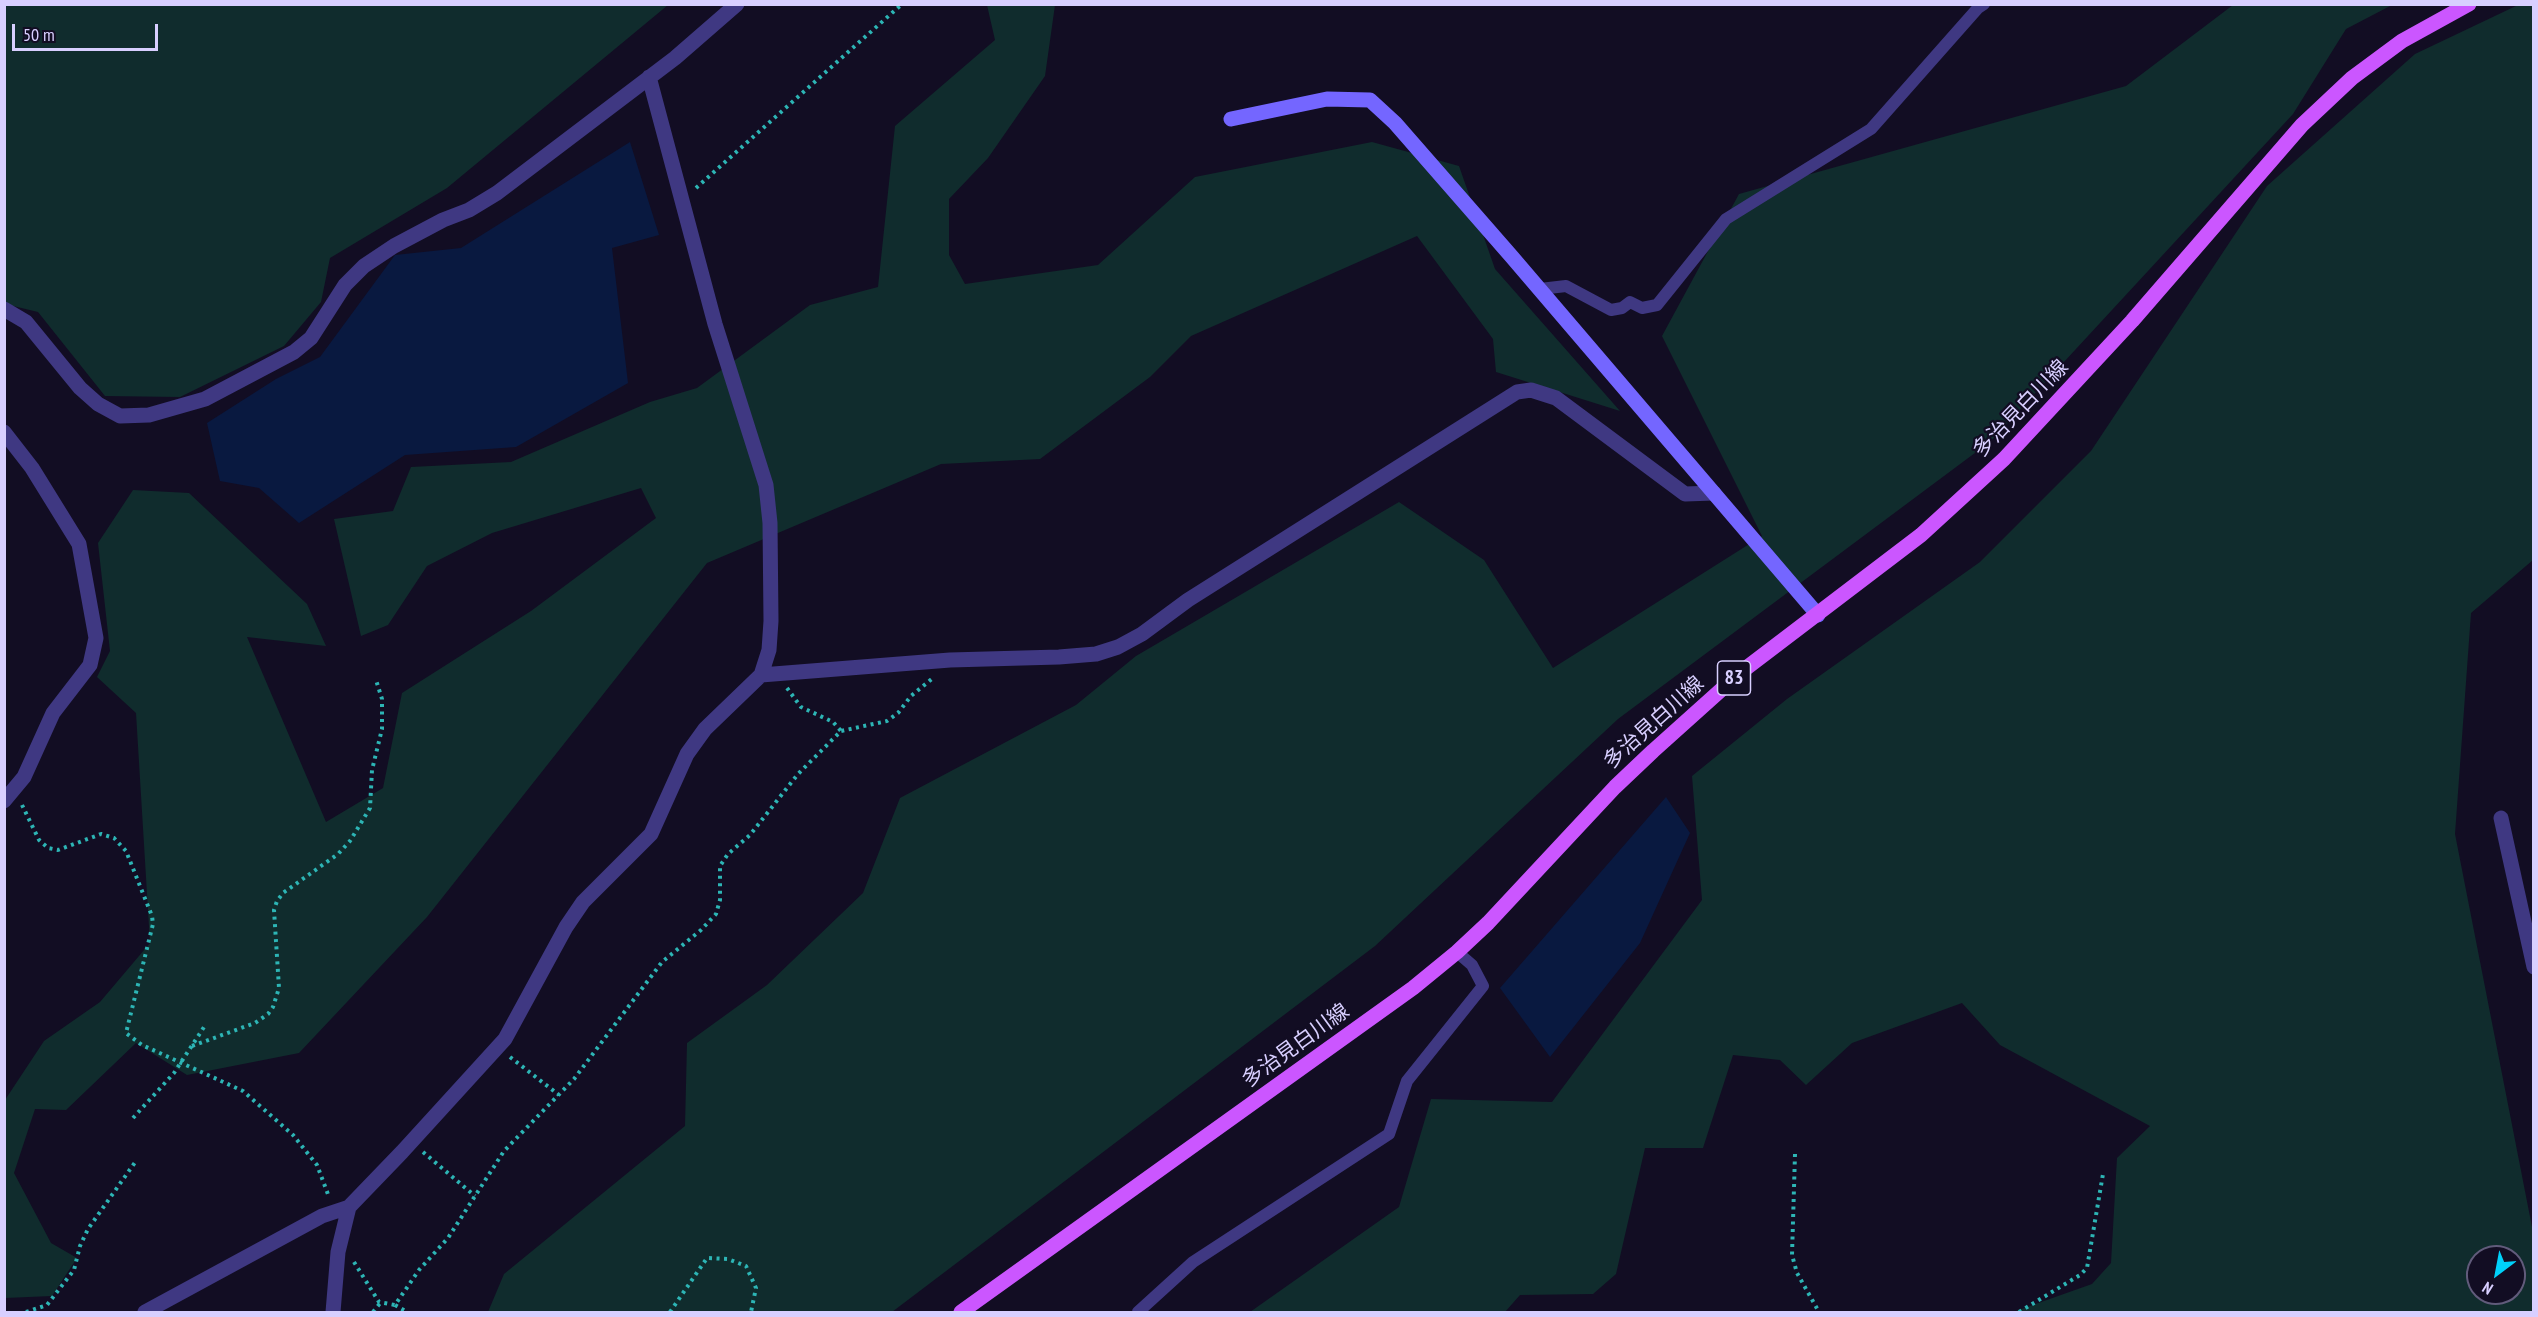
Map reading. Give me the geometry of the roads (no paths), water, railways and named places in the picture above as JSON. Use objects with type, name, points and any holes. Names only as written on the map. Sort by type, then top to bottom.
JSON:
[{"type":"main road","name":"多治見白川線","points":[[961,1312],[1413,988],[1457,952],[1488,923],[1615,787],[1653,751],[1741,672],[1921,535],[2004,459],[2132,321],[2302,125],[2352,78],[2402,41],[2469,4]]},
{"type":"street","points":[[4,309],[26,322],[80,388],[98,404],[120,416],[149,415],[190,405],[294,352],[311,338],[345,285],[364,266],[394,246],[443,220],[469,210],[496,193],[649,77],[737,4]]},
{"type":"street","points":[[145,1312],[322,1216],[342,1209],[411,1142],[498,1048],[583,902],[651,834],[687,754],[705,729],[761,675],[769,650],[771,621],[770,523],[766,485],[715,324],[649,77]]},
{"type":"street","points":[[1231,119],[1327,99],[1370,100],[1395,123],[1540,289],[1818,615]]},
{"type":"street","points":[[761,675],[950,660],[1059,657],[1095,654],[1118,647],[1142,634],[1188,600],[1517,392],[1531,390],[1556,398],[1685,494],[1714,493]]},
{"type":"street","points":[[4,432],[32,468],[79,544],[96,638],[90,665],[53,713],[24,777],[7,798]]},
{"type":"street","points":[[2500,818],[2534,967]]},
{"type":"street","points":[[333,1312],[342,1209]]},
{"type":"lane","points":[[1540,289],[1566,286],[1611,310],[1622,308],[1630,302],[1642,308],[1658,304],[1726,219],[1871,129],[1984,4]]},
{"type":"lane","points":[[1138,1312],[1193,1262],[1389,1134],[1407,1082],[1483,986],[1472,965],[1457,952]]},
{"type":"water","points":[[630,142],[659,235],[612,248],[628,383],[516,447],[405,455],[299,523],[259,488],[220,481],[207,423],[276,379],[320,357],[395,255],[461,248]]},
{"type":"water","points":[[1666,797],[1690,833],[1640,943],[1550,1057],[1500,988]]}]
